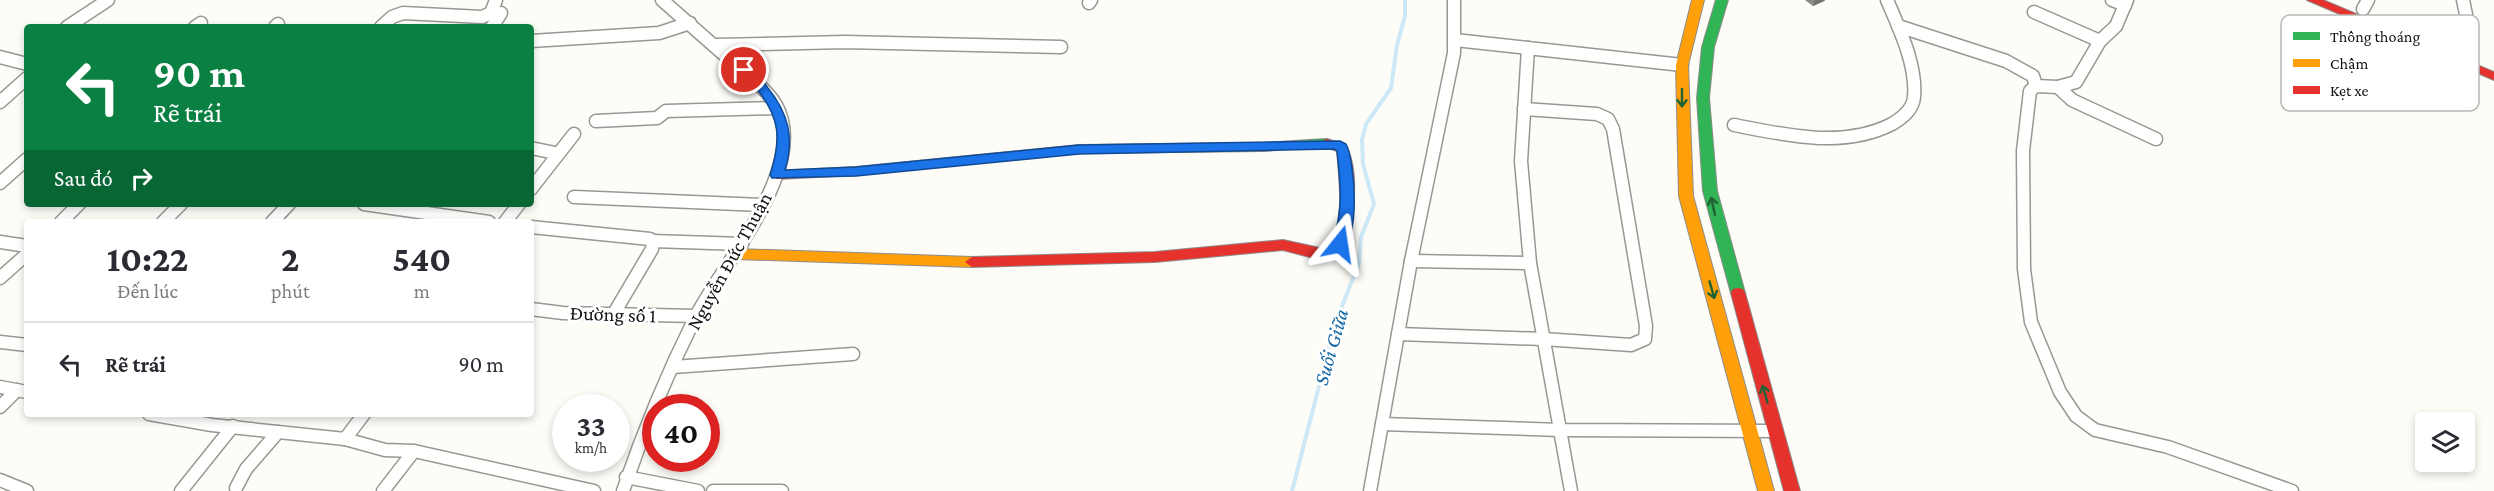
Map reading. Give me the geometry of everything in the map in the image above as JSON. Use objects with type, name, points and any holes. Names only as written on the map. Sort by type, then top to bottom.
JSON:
[{"type":"main road","points":[[1698,0],[1682,65],[1686,196],[1766,491]]},
{"type":"main road","points":[[1722,0],[1708,47],[1703,98],[1710,191],[1792,491]]},
{"type":"main road","points":[[2313,0],[2349,15]]},
{"type":"main road","points":[[2341,0],[2366,5],[2387,15]]},
{"type":"main road","points":[[2479,57],[2494,64]]},
{"type":"main road","points":[[2479,70],[2494,76]]},
{"type":"main road","points":[[740,249],[819,259],[996,262],[1156,257],[1296,245],[1329,257],[1334,255],[1340,244],[1347,215],[1348,195],[1343,151],[1341,147],[1330,143],[1264,147],[1151,147],[1079,150],[856,171],[777,175]]},
{"type":"street","points":[[72,24],[108,0]]},
{"type":"street","points":[[384,24],[392,17],[403,13],[482,17],[491,13],[496,0]]},
{"type":"street","name":"Nguyễn Đức Thuận","points":[[625,484],[696,316],[740,249],[777,175],[784,153],[783,125],[777,108],[758,83],[662,0]]},
{"type":"street","points":[[1371,491],[1411,261],[1455,40],[1454,0]]},
{"type":"street","points":[[1734,125],[1813,139],[1848,138],[1874,132],[1900,120],[1913,103],[1915,94],[1898,26],[1887,0]]},
{"type":"street","points":[[2112,0],[2126,2],[2116,26],[2100,40],[2076,82],[2058,87],[2036,86],[2030,91],[2023,151],[2024,269],[2031,322],[2060,392],[2076,416],[2095,430],[2168,447],[2292,491]]},
{"type":"street","points":[[2463,0],[2466,15]]},
{"type":"street","points":[[2034,12],[2100,40]]},
{"type":"street","points":[[494,24],[501,13]]},
{"type":"street","points":[[534,41],[659,33],[690,23]]},
{"type":"street","points":[[1898,26],[2013,64],[2033,76],[2036,86]]},
{"type":"street","points":[[1455,40],[1682,65]]},
{"type":"street","points":[[716,45],[776,42],[895,42],[1061,47]]},
{"type":"street","points":[[1528,48],[1521,161],[1530,263],[1571,491]]},
{"type":"street","points":[[13,61],[24,54]]},
{"type":"street","points":[[0,57],[24,63]]},
{"type":"street","points":[[0,102],[24,81]]},
{"type":"street","points":[[2058,87],[2072,100],[2156,139]]},
{"type":"street","points":[[596,121],[657,118],[666,111],[777,108]]},
{"type":"street","points":[[1398,334],[1543,339],[1631,345],[1645,339],[1646,326],[1613,129],[1608,119],[1597,114],[1524,109]]},
{"type":"street","points":[[534,184],[551,153],[574,134]]},
{"type":"street","points":[[534,149],[551,153]]},
{"type":"street","points":[[0,183],[24,162]]},
{"type":"street","points":[[574,197],[762,205]]},
{"type":"street","points":[[63,219],[77,207]]},
{"type":"street","points":[[166,219],[178,207]]},
{"type":"street","points":[[275,219],[286,207]]},
{"type":"street","points":[[385,207],[468,219]]},
{"type":"street","points":[[507,219],[517,207]]},
{"type":"street","points":[[534,227],[634,236],[652,241],[740,249]]},
{"type":"street","points":[[613,315],[652,249],[652,241]]},
{"type":"street","points":[[0,242],[24,246]]},
{"type":"street","points":[[0,279],[24,257]]},
{"type":"street","points":[[1411,261],[1530,263]]},
{"type":"street","name":"Đường số 1","points":[[534,309],[563,313],[696,316]]},
{"type":"street","points":[[0,342],[24,345]]},
{"type":"street","points":[[673,368],[853,354]]},
{"type":"street","points":[[0,387],[22,391]]},
{"type":"street","points":[[0,407],[22,391]]},
{"type":"street","points":[[170,417],[345,439],[385,450],[423,451],[594,491]]},
{"type":"street","points":[[345,439],[362,417]]},
{"type":"street","points":[[1382,424],[1561,430],[1776,431]]},
{"type":"street","points":[[181,491],[233,426]]},
{"type":"street","points":[[236,488],[246,469],[278,432]]},
{"type":"street","points":[[383,491],[414,451]]},
{"type":"street","points":[[0,480],[27,491]]},
{"type":"street","points":[[625,484],[698,491]]},
{"type":"street","points":[[713,491],[782,491]]},
{"type":"waterway","name":"Suối Giữa","points":[[1292,491],[1335,324],[1359,263],[1361,237],[1374,204],[1363,164],[1362,140],[1366,124],[1391,88],[1397,45],[1405,16],[1405,0]]},
{"type":"traffic: fast","points":[[1722,0],[1708,47],[1703,98],[1710,191],[1738,293]]},
{"type":"traffic: fast","points":[[856,171],[1079,149],[1264,147],[1326,143]]},
{"type":"traffic: slow","points":[[1698,0],[1682,65],[1686,196],[1766,491]]},
{"type":"traffic: slow","points":[[737,254],[972,262]]},
{"type":"traffic: jam","points":[[2313,0],[2349,15]]},
{"type":"traffic: jam","points":[[2479,70],[2494,76]]},
{"type":"traffic: jam","points":[[972,262],[1155,257],[1283,245],[1321,255],[1334,255],[1344,230],[1347,191],[1343,151],[1341,147],[1326,143]]},
{"type":"traffic: jam","points":[[777,175],[856,171]]},
{"type":"traffic: jam","points":[[1738,293],[1792,491]]},
{"type":"route","points":[[744,70],[776,105],[783,125],[784,153],[777,175],[918,166],[1079,150],[1335,144],[1343,151],[1348,195],[1347,215],[1340,244]]}]
